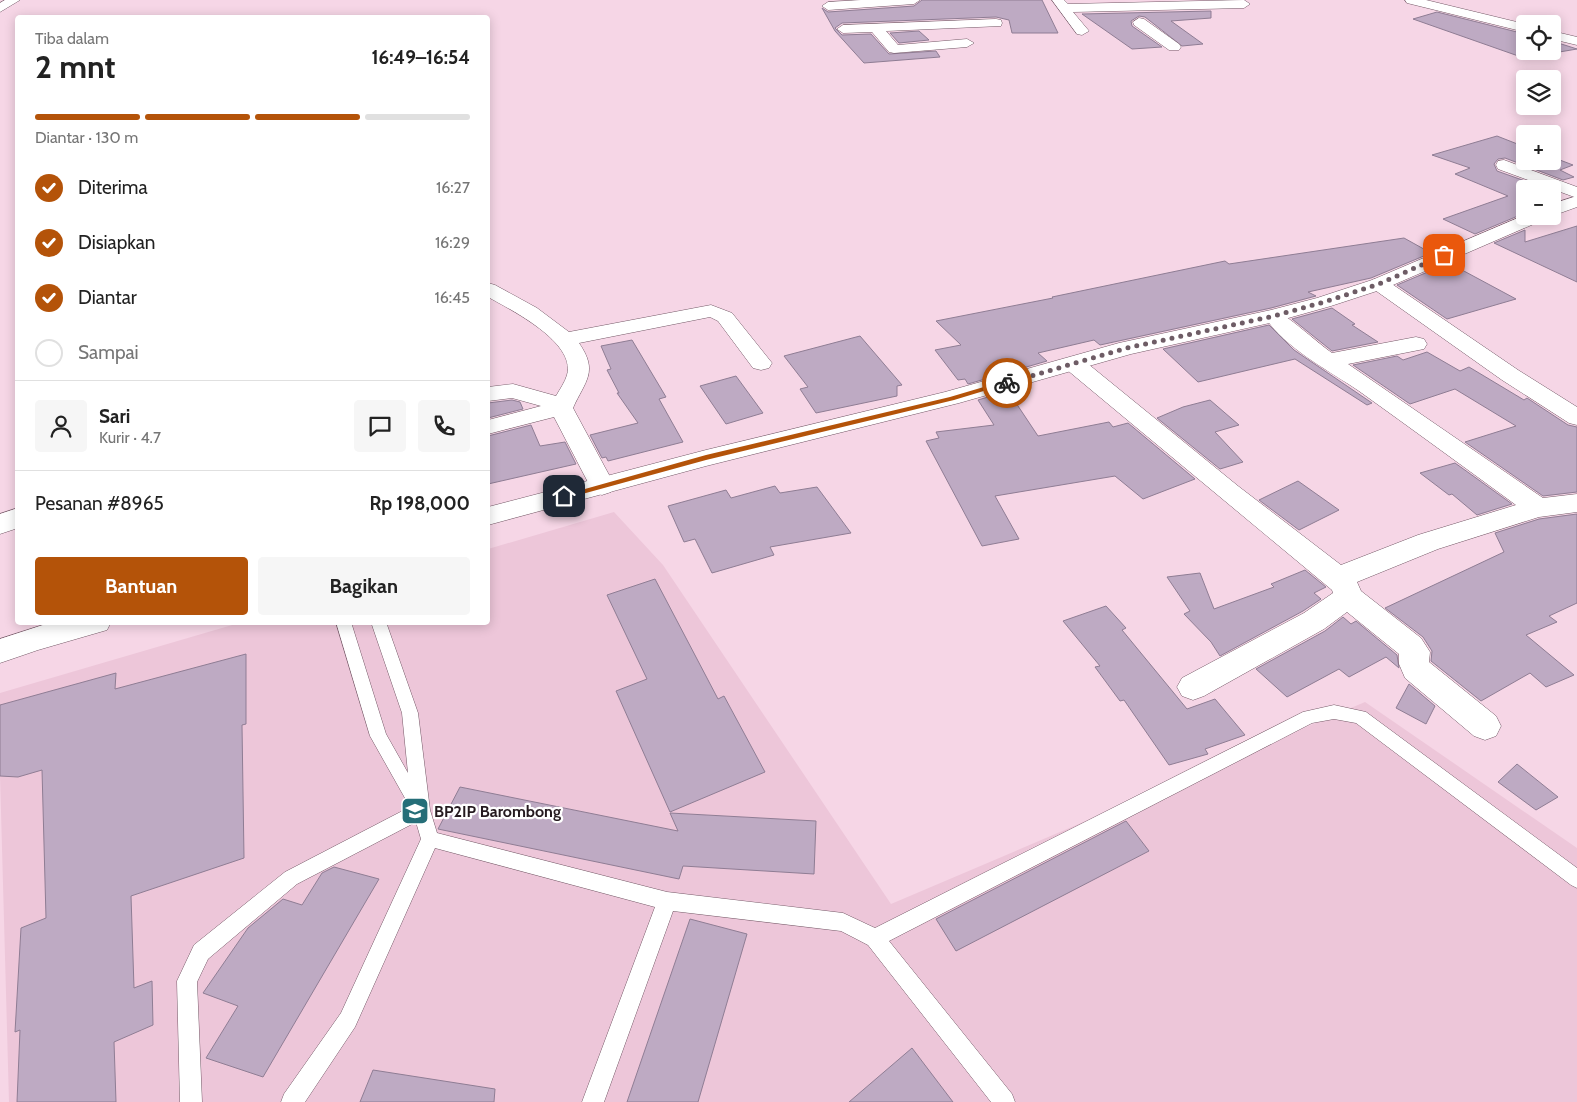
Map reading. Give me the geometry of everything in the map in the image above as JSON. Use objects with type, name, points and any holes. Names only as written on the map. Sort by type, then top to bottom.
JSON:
[{"type":"street","points":[[0,8],[14,0]]},
{"type":"street","points":[[828,6],[914,0]]},
{"type":"street","points":[[1411,0],[1516,26]]},
{"type":"street","points":[[894,1],[914,26]]},
{"type":"street","points":[[1061,4],[1154,6],[1245,4]]},
{"type":"street","points":[[1061,4],[1080,28],[1095,24]]},
{"type":"street","points":[[1154,6],[1164,21],[1134,22],[1174,47]]},
{"type":"street","points":[[988,8],[996,23],[1006,33]]},
{"type":"street","points":[[843,29],[996,23]]},
{"type":"street","points":[[877,29],[898,53],[971,46],[950,24]]},
{"type":"street","points":[[1561,37],[1577,41]]},
{"type":"street","points":[[1504,165],[1577,193]]},
{"type":"street","points":[[1561,207],[1577,201]]},
{"type":"street","points":[[490,515],[706,458],[951,398],[1127,348],[1274,316],[1379,284],[1516,225]]},
{"type":"street","points":[[1379,284],[1510,375],[1577,418]]},
{"type":"street","points":[[490,290],[540,319],[564,340],[576,354],[579,364],[579,374],[560,408],[490,426]]},
{"type":"street","points":[[564,340],[711,311],[718,312],[725,317],[760,363]]},
{"type":"street","points":[[1274,316],[1290,332],[1327,361],[1379,394],[1538,508]]},
{"type":"street","points":[[1327,361],[1416,344]]},
{"type":"street","points":[[1074,364],[1229,492],[1410,646],[1415,652],[1414,664],[1416,670],[1485,726]]},
{"type":"street","points":[[490,394],[512,391],[549,402],[560,408],[602,486]]},
{"type":"street","points":[[1193,688],[1314,621],[1343,588],[1428,542],[1538,508],[1577,503]]},
{"type":"street","points":[[0,525],[15,518]]},
{"type":"street","points":[[0,651],[34,639],[86,625]]},
{"type":"lane","points":[[344,625],[378,736],[421,810]]},
{"type":"lane","points":[[292,1102],[348,1020],[430,839],[421,810],[410,713],[379,625]]},
{"type":"lane","points":[[875,938],[1309,717],[1334,712],[1360,717],[1577,879]]},
{"type":"lane","points":[[191,1102],[187,981],[201,952],[291,878],[421,810]]},
{"type":"lane","points":[[430,839],[668,901],[843,922],[875,938],[1004,1102]]},
{"type":"lane","points":[[593,1102],[668,901]]},
{"type":"shaded area","name":"BP2IP Barombong","points":[[614,512],[663,565],[891,904],[1365,702],[1577,848],[1577,1102],[9,1102],[0,775],[0,693],[232,625],[490,625],[490,548]]},
{"type":"building","points":[[922,0],[1042,0],[1058,33],[1012,33],[1009,20],[996,17],[842,23],[835,28],[842,35],[871,34],[889,54],[936,51],[940,57],[864,63],[835,31],[822,8],[828,12],[914,6]]},
{"type":"building","points":[[1211,11],[1211,18],[1171,21],[1203,44],[1182,46],[1145,17],[1139,16],[1131,21],[1132,26],[1162,47],[1132,49],[1082,14]]},
{"type":"building","points":[[1437,12],[1516,32],[1516,55],[1413,19]]},
{"type":"building","points":[[919,31],[929,40],[899,43],[890,33]]},
{"type":"building","points":[[1561,44],[1577,49],[1561,52]]},
{"type":"building","points":[[1497,136],[1516,143],[1516,162],[1505,158],[1498,159],[1494,164],[1497,171],[1522,180],[1516,180],[1516,217],[1475,234],[1443,219],[1508,196],[1455,174],[1470,168],[1432,155]]},
{"type":"building","points":[[1561,160],[1573,165],[1561,170]]},
{"type":"building","points":[[1537,170],[1560,170],[1574,177],[1563,180]]},
{"type":"building","points":[[1577,226],[1577,282],[1494,243],[1525,230],[1525,242]]},
{"type":"building","points":[[1404,238],[1431,253],[1371,278],[1308,292],[1316,296],[1271,308],[1100,345],[1094,340],[1038,353],[1047,361],[968,384],[965,379],[958,380],[935,350],[961,345],[936,321],[1225,261],[1229,264]]},
{"type":"building","points":[[1449,263],[1516,299],[1447,319],[1397,285]]},
{"type":"building","points":[[1332,308],[1355,324],[1352,325],[1378,342],[1332,351],[1292,319]]},
{"type":"building","points":[[1269,325],[1294,350],[1372,403],[1367,405],[1295,359],[1198,382],[1163,349]]},
{"type":"building","points":[[860,336],[902,385],[897,386],[897,396],[816,413],[800,389],[808,387],[784,356]]},
{"type":"building","points":[[632,340],[666,397],[659,399],[683,442],[608,461],[606,457],[602,458],[590,435],[638,423],[617,393],[619,393],[607,370],[611,369],[601,346]]},
{"type":"building","points":[[1427,352],[1460,371],[1469,367],[1524,400],[1527,398],[1568,425],[1577,427],[1577,492],[1543,496],[1465,442],[1516,426],[1455,389],[1410,404],[1353,365],[1397,356],[1403,360]]},
{"type":"building","points":[[736,376],[763,413],[726,424],[700,386]]},
{"type":"building","points":[[1008,391],[1038,436],[1109,422],[1113,427],[1128,423],[1195,479],[1143,499],[1115,476],[995,496],[1019,539],[982,546],[926,441],[939,438],[936,432],[994,425],[978,400]]},
{"type":"building","points":[[512,400],[520,402],[523,409],[490,417],[490,403]]},
{"type":"building","points":[[1210,400],[1239,425],[1215,432],[1243,462],[1220,469],[1157,418],[1183,407]]},
{"type":"building","points":[[531,425],[540,446],[565,442],[576,464],[490,484],[490,435]]},
{"type":"building","points":[[1455,463],[1512,504],[1477,515],[1452,494],[1449,495],[1420,473]]},
{"type":"building","points":[[1298,481],[1339,510],[1299,530],[1259,500]]},
{"type":"building","points":[[775,486],[780,493],[817,487],[851,533],[770,547],[774,555],[712,573],[695,539],[684,542],[668,506],[726,490],[731,498]]},
{"type":"building","points":[[1577,514],[1577,603],[1549,616],[1557,622],[1526,635],[1574,675],[1546,687],[1530,673],[1481,701],[1431,661],[1432,651],[1423,637],[1385,608],[1504,552],[1495,533],[1539,519]]},
{"type":"building","points":[[1305,570],[1326,587],[1314,593],[1321,599],[1303,611],[1220,656],[1211,642],[1184,614],[1190,611],[1167,577],[1200,573],[1214,609],[1274,587],[1271,584]]},
{"type":"building","points":[[655,579],[718,699],[724,696],[765,772],[670,812],[616,691],[647,679],[607,595]]},
{"type":"building","points":[[1106,606],[1126,628],[1122,630],[1187,709],[1215,699],[1245,735],[1205,749],[1208,754],[1169,765],[1124,700],[1120,701],[1095,667],[1100,666],[1063,621]]},
{"type":"building","points":[[1343,617],[1351,624],[1356,621],[1397,655],[1399,668],[1386,657],[1349,677],[1339,669],[1287,697],[1256,669],[1325,631]]},
{"type":"building","points":[[246,654],[246,724],[242,725],[244,858],[131,896],[134,988],[152,981],[153,1025],[114,1042],[116,1102],[17,1102],[20,1030],[15,1032],[21,928],[46,918],[42,770],[18,777],[0,776],[0,705],[116,673],[115,689]]},
{"type":"building","points":[[1409,684],[1435,706],[1426,724],[1396,708]]},
{"type":"building","points":[[1517,764],[1558,797],[1536,810],[1498,782]]},
{"type":"building","points":[[460,787],[678,831],[670,813],[816,821],[814,874],[683,866],[679,879],[438,829]]},
{"type":"building","points":[[1126,821],[1149,851],[956,951],[936,919]]},
{"type":"building","points":[[334,867],[379,879],[263,1077],[206,1058],[238,1006],[203,993],[248,928],[283,899],[302,905],[322,873]]},
{"type":"building","points":[[690,919],[747,934],[698,1102],[627,1102]]},
{"type":"building","points":[[912,1048],[953,1102],[849,1102]]},
{"type":"building","points":[[373,1070],[495,1089],[494,1102],[360,1102]]},
{"type":"way so far","points":[[1007,383],[1127,348],[1274,316],[1324,302],[1379,284],[1444,255]]},
{"type":"place","name":"BP2IP Barombong","points":[[415,811]]},
{"type":"route","points":[[564,496],[706,458],[1007,383]]}]
